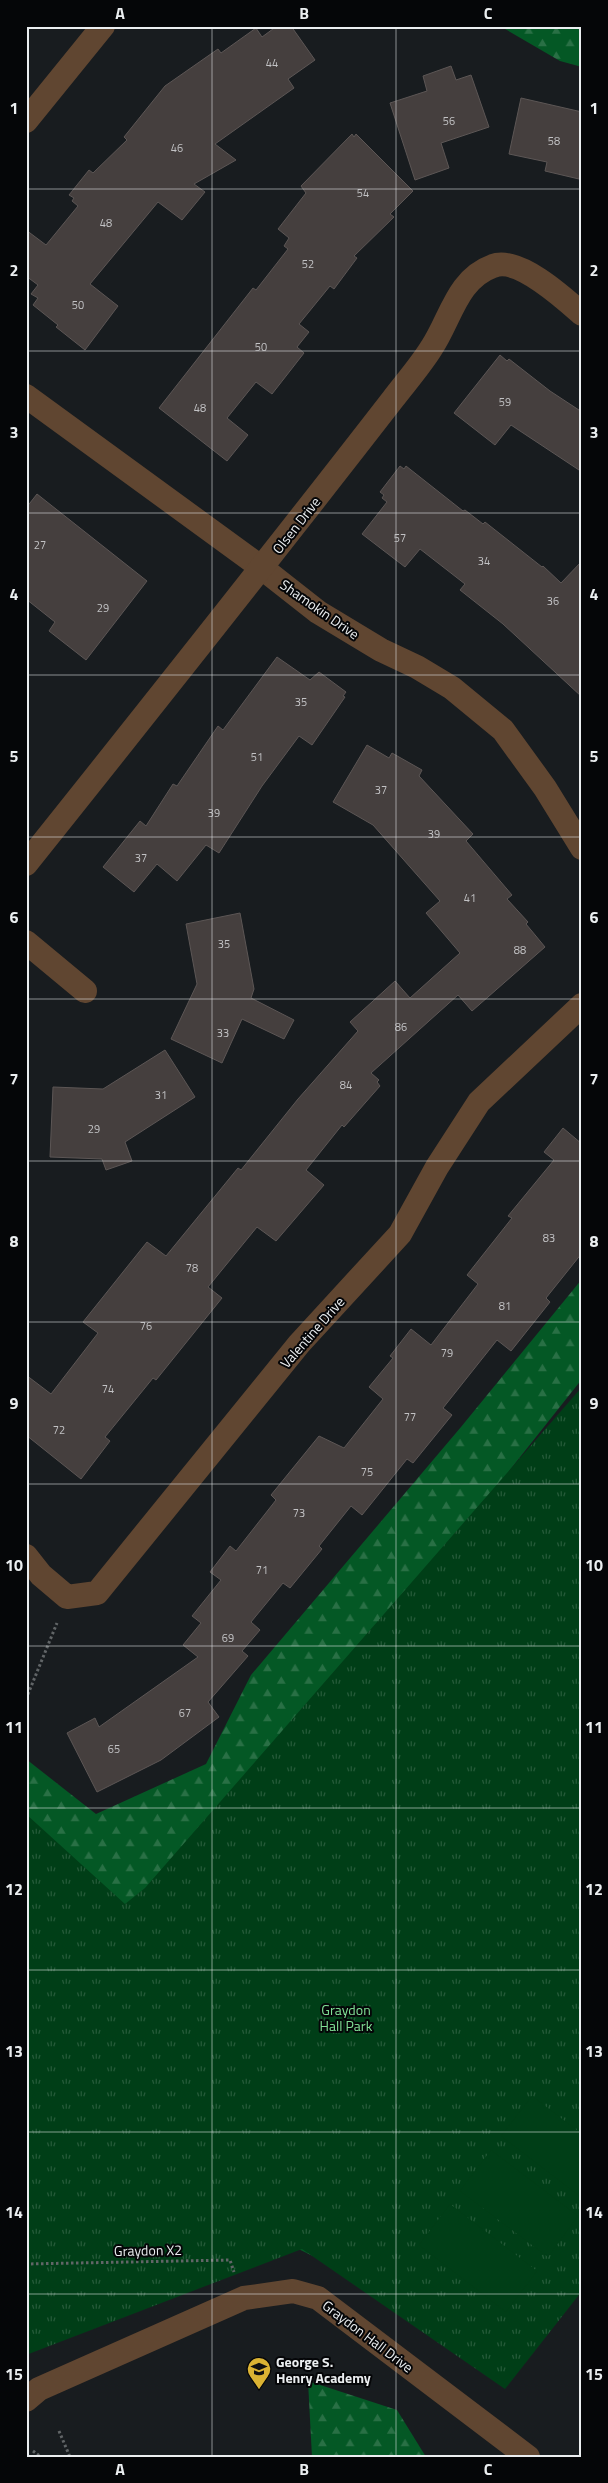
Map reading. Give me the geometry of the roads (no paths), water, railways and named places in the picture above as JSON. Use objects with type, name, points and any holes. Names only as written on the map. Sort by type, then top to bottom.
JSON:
[{"type":"street","points":[[26,121],[103,26]]},
{"type":"street","name":"Olsen Drive","points":[[26,864],[262,568],[433,347],[458,295],[474,276],[495,264],[516,267],[561,296],[582,314]]},
{"type":"street","name":"Shamokin Drive","points":[[26,396],[262,568],[318,612],[381,650],[416,667],[452,688],[503,730],[545,788],[582,848]]},
{"type":"street","points":[[26,942],[85,991]]},
{"type":"street","name":"Valentine Drive","points":[[26,1556],[41,1575],[67,1597],[97,1593],[299,1344],[400,1234],[437,1167],[479,1102],[582,1005]]},
{"type":"street","name":"Graydon Hall Drive","points":[[26,2400],[38,2389],[244,2298],[294,2291],[318,2298],[528,2457]]},
{"type":"place","name":"George S. Henry Academy","points":[[259,2390]]},
{"type":"park label","name":"Graydon Hall Park","points":[[346,2018]]}]
